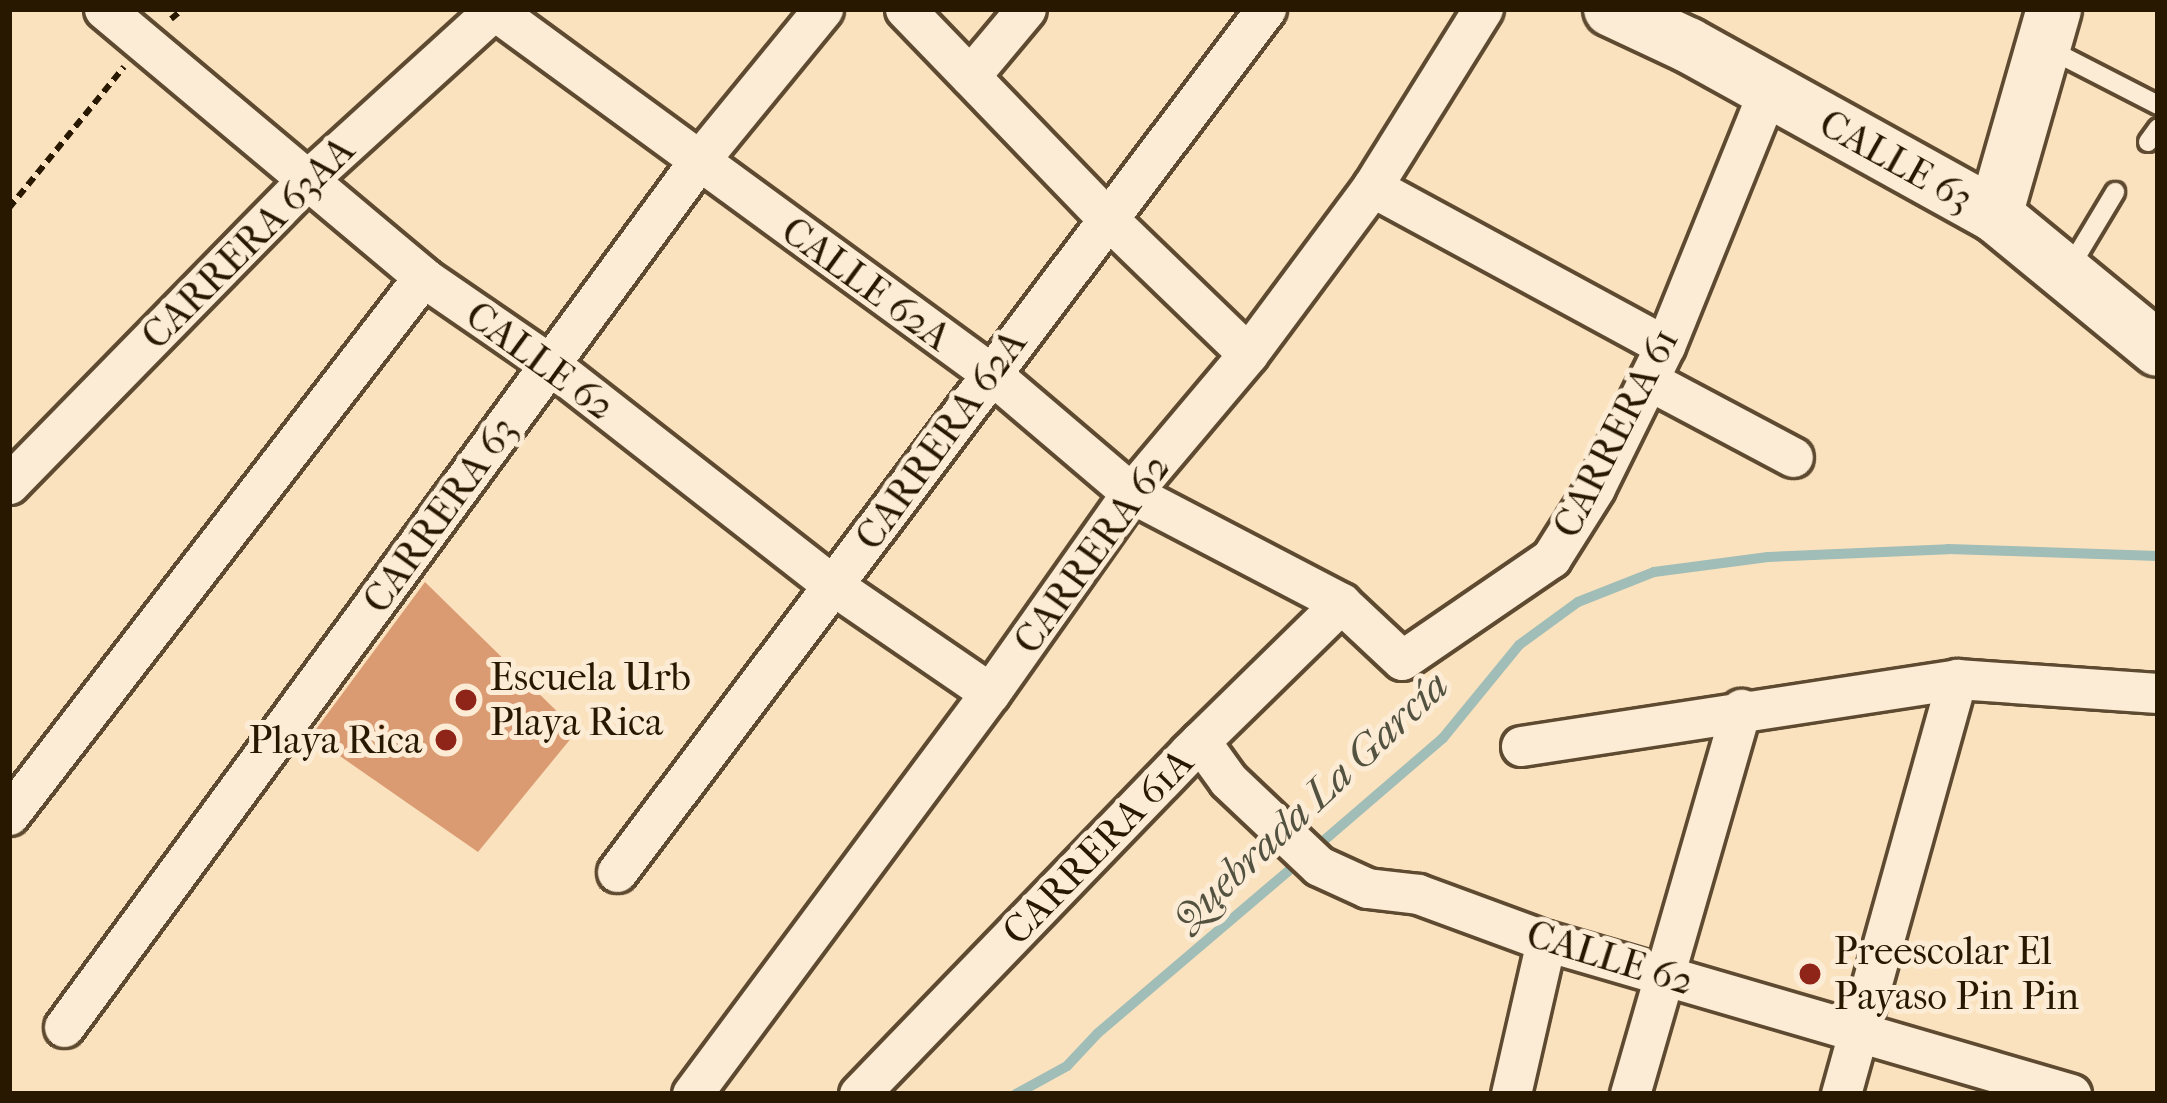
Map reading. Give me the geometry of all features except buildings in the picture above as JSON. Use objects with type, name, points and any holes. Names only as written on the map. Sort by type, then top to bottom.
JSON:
[{"type":"street","name":"CALLE 62","points":[[104,9],[423,278],[551,365],[834,586],[990,693]]},
{"type":"street","name":"CALLE 62A","points":[[494,9],[697,163],[989,372],[1131,493],[1353,613]]},
{"type":"street","name":"CARRERA 63AA","points":[[9,484],[304,182],[494,9]]},
{"type":"street","name":"CARRERA 63","points":[[64,1027],[697,163],[824,9]]},
{"type":"street","points":[[905,9],[1106,217],[1248,354]]},
{"type":"street","points":[[970,76],[1026,9]]},
{"type":"street","name":"CARRERA 62A","points":[[617,872],[1266,9]]},
{"type":"street","name":"CARRERA 62","points":[[692,1094],[990,693],[1131,493],[1248,354],[1372,188],[1484,9]]},
{"type":"street","name":"CALLE 63","points":[[1611,9],[1995,215],[2158,349]]},
{"type":"street","points":[[1995,215],[2049,28]]},
{"type":"street","name":"CARRERA 61","points":[[1353,613],[1402,660],[1551,558],[1595,488],[1657,363],[1768,91]]},
{"type":"street","points":[[1372,188],[1657,363],[1792,458]]},
{"type":"street","points":[[9,815],[423,278]]},
{"type":"street","name":"CARRERA 61A","points":[[859,1094],[1200,741],[1353,613]]},
{"type":"street","points":[[1841,1094],[1957,679]]},
{"type":"street","points":[[1521,746],[1957,679],[2158,693]]},
{"type":"street","points":[[1630,1094],[1742,709]]},
{"type":"street","name":"CALLE 62","points":[[1200,741],[1228,780],[1319,866],[1367,888],[1418,894],[1546,941],[2071,1094]]},
{"type":"street","points":[[1510,1094],[1546,941]]},
{"type":"lane","points":[[2049,28],[2158,105]]},
{"type":"lane","points":[[2066,273],[2115,192]]},
{"type":"path","points":[[9,208],[144,43],[183,9]]},
{"type":"waterway","name":"Quebrada La García","points":[[1314,849],[1443,738],[1519,645],[1578,602],[1654,572],[1768,557],[1948,549],[2158,556]]},
{"type":"waterway","name":"Quebrada La García","points":[[1016,1094],[1067,1066],[1098,1033],[1300,861]]},
{"type":"place","name":"Escuela Urb Playa Rica","points":[[466,700]]},
{"type":"place","name":"Playa Rica","points":[[446,740]]},
{"type":"place","name":"Preescolar El Payaso Pin Pin","points":[[1810,974]]}]
